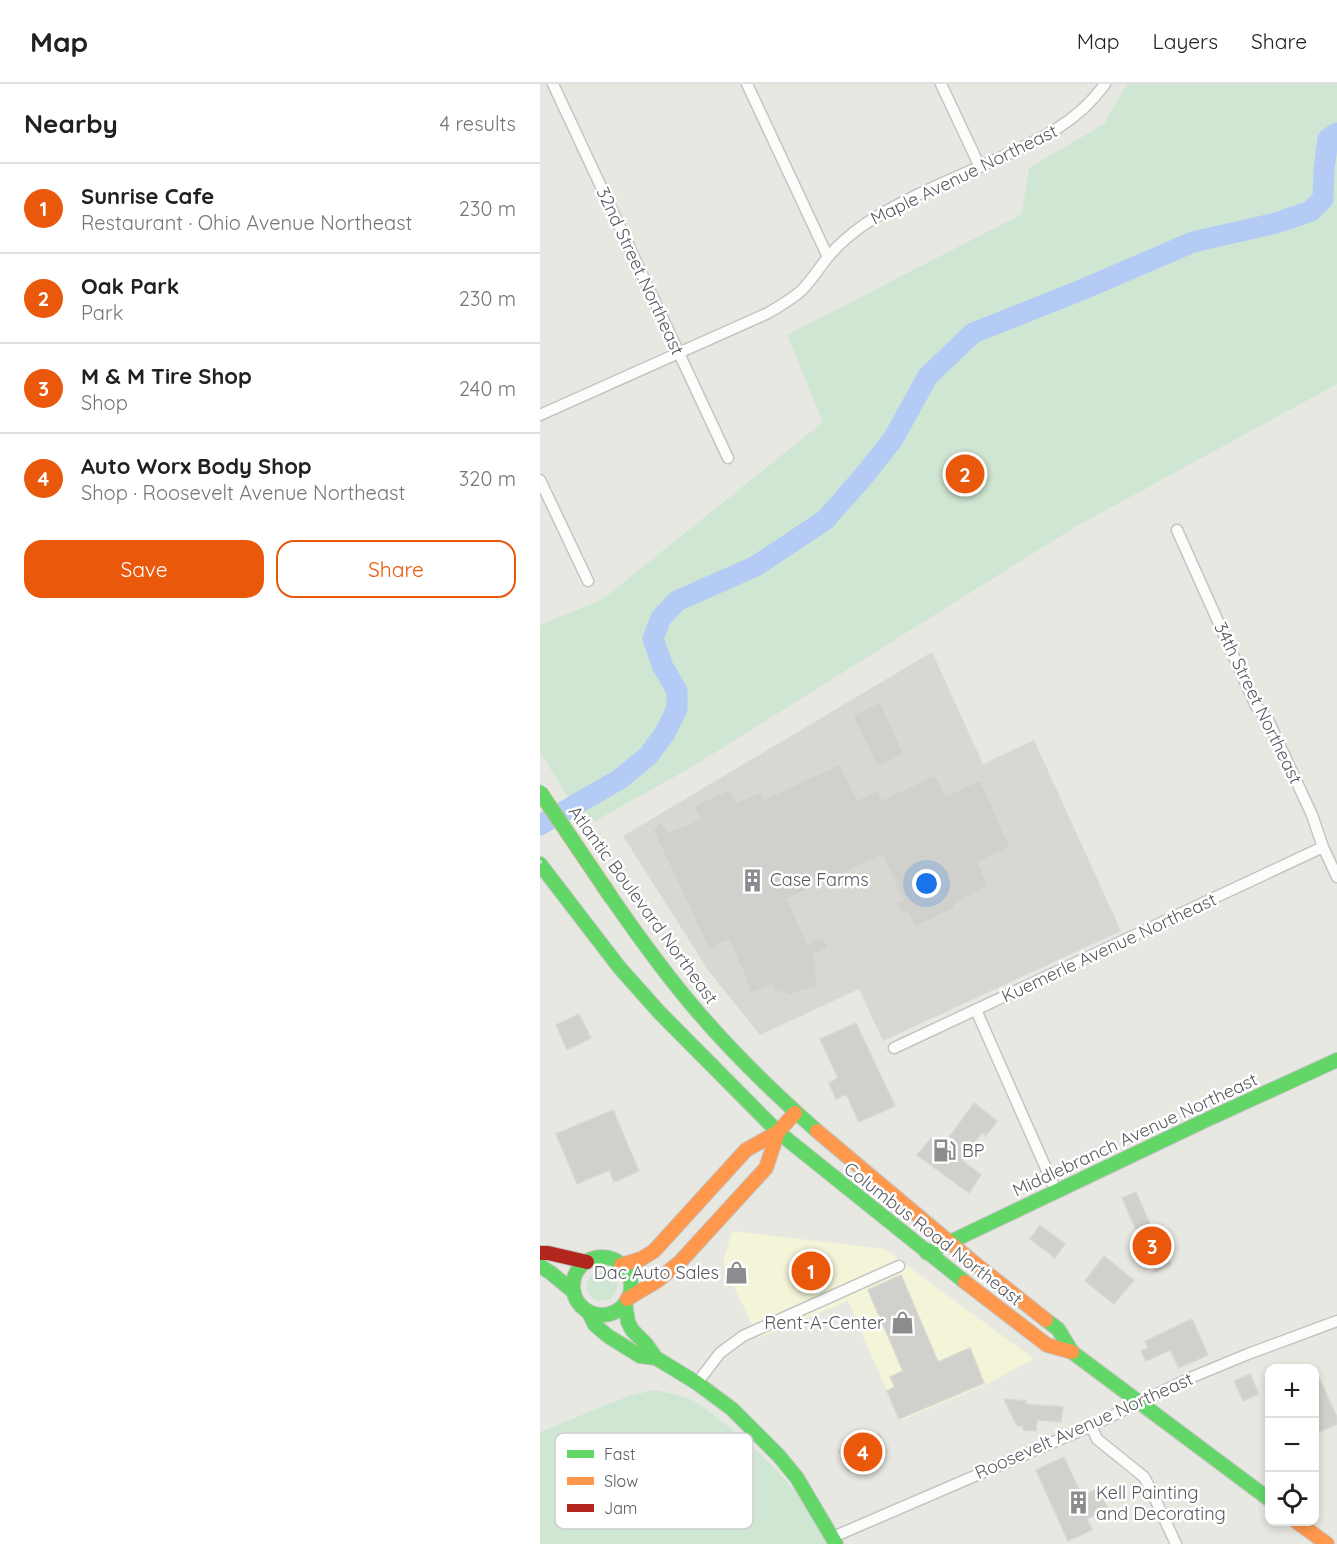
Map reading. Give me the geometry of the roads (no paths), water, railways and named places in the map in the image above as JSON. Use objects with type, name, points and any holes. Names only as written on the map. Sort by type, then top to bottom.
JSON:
[{"type":"main road","name":"Atlantic Boulevard Northeast","points":[[540,792],[611,897],[695,1010],[795,1113]]},
{"type":"main road","points":[[540,864],[619,967],[659,1012],[778,1132]]},
{"type":"main road","name":"Middlebranch Avenue Northeast","points":[[927,1253],[1337,1060]]},
{"type":"main road","points":[[621,1265],[641,1259],[654,1251],[746,1150],[778,1132],[795,1113]]},
{"type":"main road","name":"Columbus Road Northeast","points":[[795,1113],[847,1159],[1058,1329],[1072,1352]]},
{"type":"main road","points":[[778,1132],[766,1168],[680,1262],[657,1281],[626,1301],[616,1311],[608,1314],[588,1311],[579,1303],[574,1292],[573,1283],[576,1275],[580,1267],[587,1262],[597,1258],[608,1258],[621,1265],[630,1281],[626,1301],[631,1329],[656,1358],[697,1383],[732,1409],[779,1456],[797,1478],[835,1541]]},
{"type":"main road","name":"Columbus Road Northeast","points":[[778,1132],[927,1253],[1047,1345],[1072,1352],[1265,1497]]},
{"type":"main road","points":[[540,1253],[587,1262]]},
{"type":"main road","points":[[540,1266],[574,1292]]},
{"type":"main road","points":[[588,1311],[595,1325],[614,1341],[640,1356],[656,1358]]},
{"type":"main road","points":[[1304,1526],[1327,1544]]},
{"type":"street","name":"32nd Street Northeast","points":[[553,84],[728,458]]},
{"type":"street","points":[[747,84],[828,257]]},
{"type":"street","points":[[941,84],[980,167]]},
{"type":"street","name":"Maple Avenue Northeast","points":[[540,415],[768,313],[801,291],[814,278],[828,257],[863,225],[911,198],[1050,134],[1075,117],[1105,84]]},
{"type":"street","points":[[540,480],[588,581]]},
{"type":"street","name":"34th Street Northeast","points":[[1176,530],[1256,706],[1268,720],[1312,815],[1337,877]]},
{"type":"street","name":"Kuemerle Avenue Northeast","points":[[894,1048],[1323,847]]},
{"type":"street","points":[[975,1010],[1056,1191]]},
{"type":"street","points":[[697,1383],[720,1353],[743,1336],[899,1266]]},
{"type":"street","name":"Roosevelt Avenue Northeast","points":[[835,1541],[1090,1426],[1190,1378],[1337,1321]]},
{"type":"street","points":[[1090,1426],[1098,1439],[1143,1477],[1176,1544]]},
{"type":"waterway","points":[[540,825],[620,779],[648,756],[665,733],[677,709],[677,691],[663,667],[653,639],[661,618],[677,601],[756,566],[825,520],[893,439],[928,376],[973,333],[1193,242],[1276,223],[1311,211],[1323,199],[1328,139],[1337,133]]},
{"type":"railway","points":[[540,862],[576,847],[790,725],[1072,541],[1190,474],[1337,405]]},
{"type":"place","name":"Oak Park","points":[[965,474]]},
{"type":"place","name":"Case Farms","points":[[752,880]]},
{"type":"place","name":"BP","points":[[944,1151]]},
{"type":"place","name":"M & M Tire Shop","points":[[1152,1246]]},
{"type":"place","name":"Sunrise Cafe","points":[[811,1271]]},
{"type":"place","name":"Dac Auto Sales","points":[[737,1273]]},
{"type":"place","name":"Rent-A-Center","points":[[902,1323]]},
{"type":"place","name":"Auto Worx Body Shop","points":[[863,1452]]},
{"type":"place","name":"Kell Painting and Decorating","points":[[1078,1503]]}]
